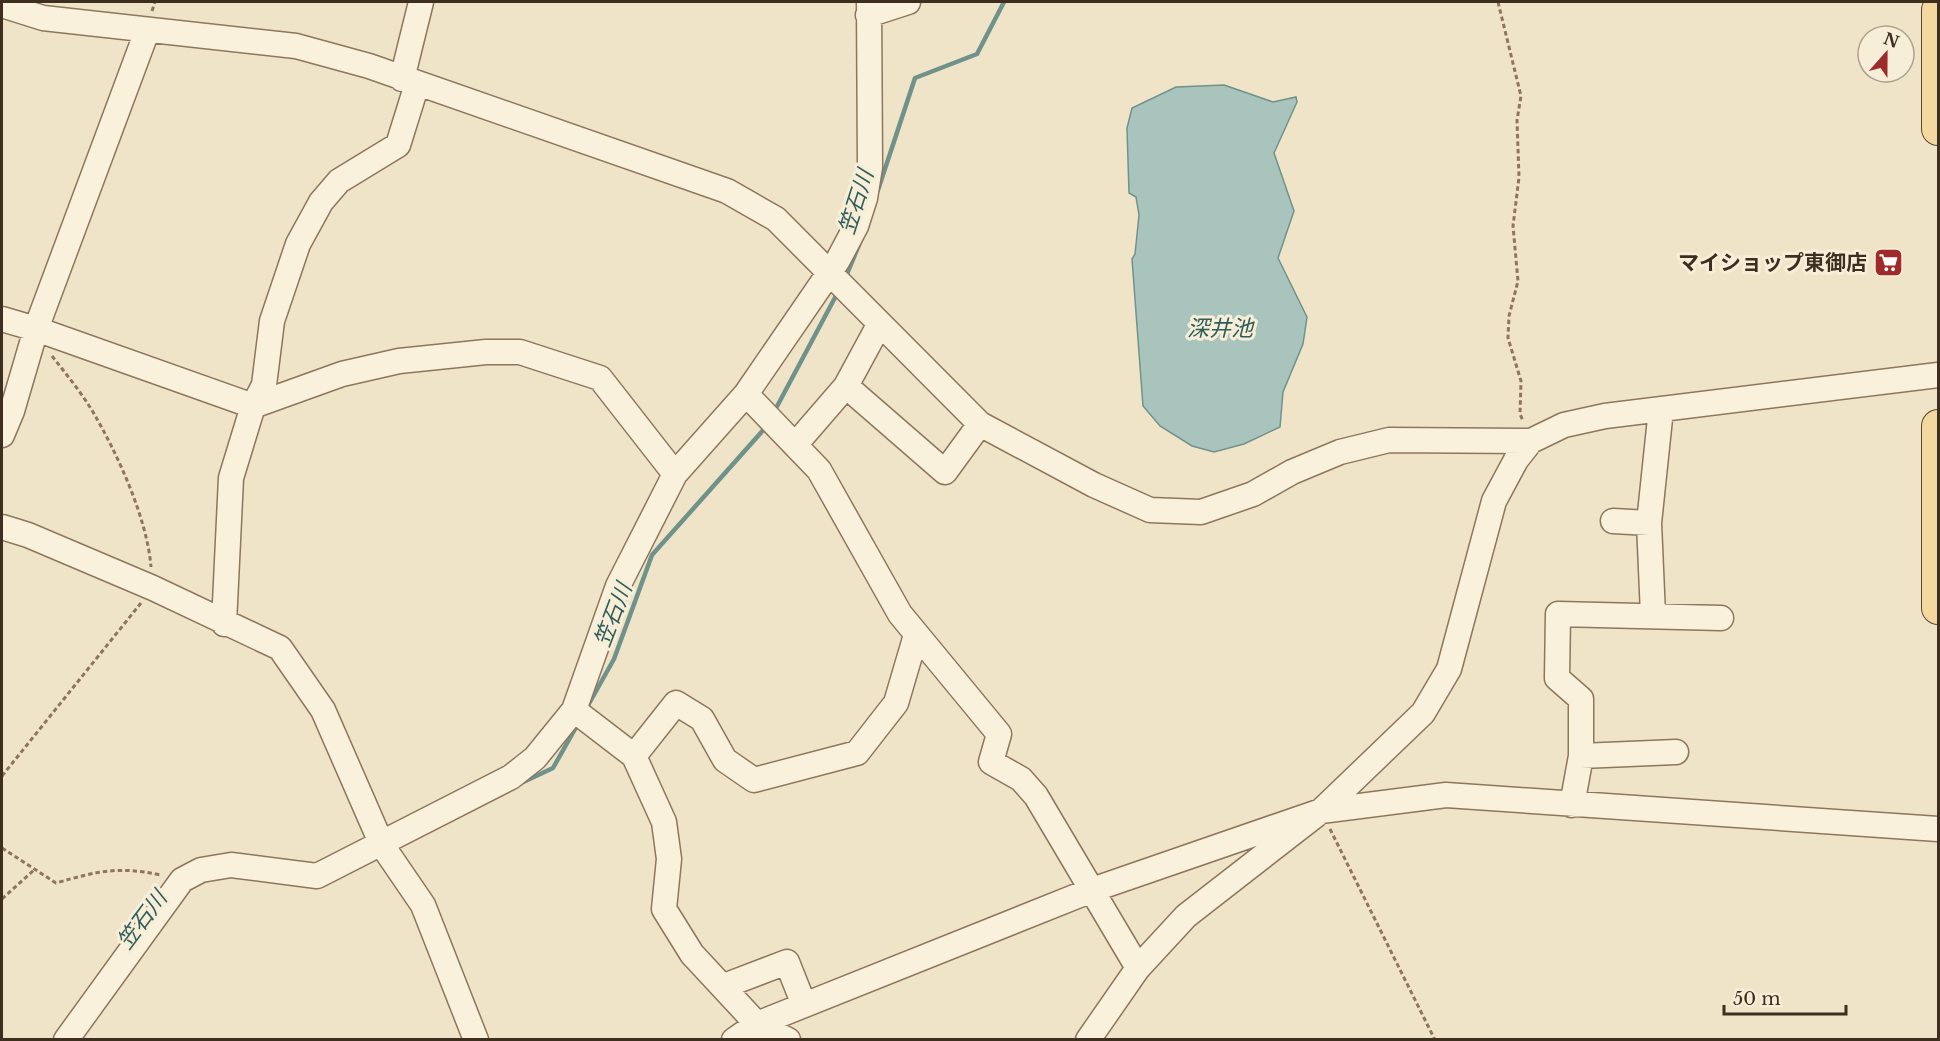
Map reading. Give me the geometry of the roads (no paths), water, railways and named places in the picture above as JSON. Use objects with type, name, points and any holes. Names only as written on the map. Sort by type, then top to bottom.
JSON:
[{"type":"main road","points":[[1938,10],[1938,129]]},
{"type":"main road","points":[[1938,426],[1938,608]]},
{"type":"street","points":[[224,624],[231,478],[253,406],[264,385],[272,321],[298,244],[321,202],[339,182],[398,145],[421,2]]},
{"type":"street","points":[[66,1040],[182,880],[201,870],[231,865],[317,876],[382,845],[511,777],[535,758],[574,710],[618,586],[675,474],[746,394],[828,274],[856,226],[865,198],[870,167],[868,8],[908,2]]},
{"type":"street","points":[[2,5],[43,18],[296,46],[369,66],[727,191],[776,219],[828,274],[980,424],[1084,479],[1150,510],[1201,512],[1253,494],[1292,472],[1340,452],[1389,440],[1531,441]]},
{"type":"street","points":[[2,435],[12,411],[36,328],[147,31]]},
{"type":"street","points":[[2,319],[36,328],[253,406],[342,374],[399,361],[486,352],[520,352],[600,378],[675,474]]},
{"type":"street","points":[[795,445],[846,386],[879,325]]},
{"type":"street","points":[[1088,1040],[1138,968],[1186,916],[1321,811],[1423,712],[1449,669],[1494,501],[1516,460],[1531,441],[1564,425],[1605,416],[1938,375]]},
{"type":"street","points":[[846,386],[945,472],[980,424]]},
{"type":"street","points":[[746,394],[819,470],[900,614],[999,734],[991,762],[1021,779],[1036,796],[1138,968]]},
{"type":"street","points":[[1653,615],[1649,523],[1661,410]]},
{"type":"street","points":[[1613,521],[1649,523]]},
{"type":"street","points":[[2,527],[28,535],[153,588],[224,624],[280,648],[323,710],[382,845],[423,905],[472,1039]]},
{"type":"street","points":[[1572,805],[1581,756],[1581,699],[1557,678],[1558,614],[1721,618]]},
{"type":"street","points":[[634,756],[676,703],[702,719],[725,760],[754,780],[856,753],[896,703],[916,635]]},
{"type":"street","points":[[574,710],[634,756],[664,822],[669,859],[664,909],[692,954],[757,1024],[788,1040]]},
{"type":"street","points":[[1581,756],[1676,752]]},
{"type":"street","points":[[734,1040],[757,1024],[1092,890],[1321,811],[1446,795],[1938,829]]},
{"type":"street","points":[[724,986],[787,962],[804,1005]]},
{"type":"water","name":"深井池","points":[[1224,85],[1273,102],[1296,97],[1297,102],[1274,153],[1294,211],[1278,258],[1307,317],[1303,344],[1283,392],[1280,427],[1244,444],[1214,452],[1192,446],[1160,426],[1143,406],[1132,259],[1135,254],[1139,215],[1136,197],[1129,193],[1127,128],[1132,108],[1176,87]]},
{"type":"waterway","name":"笠石川","points":[[878,190],[915,78],[977,54],[1004,2]]},
{"type":"waterway","name":"笠石川","points":[[845,279],[861,240]]},
{"type":"waterway","name":"笠石川","points":[[774,412],[838,292]]},
{"type":"waterway","name":"笠石川","points":[[586,709],[614,659],[652,555],[766,427]]},
{"type":"waterway","name":"笠石川","points":[[519,784],[553,768],[579,722]]},
{"type":"place","name":"マイショップ東御店","points":[[1888,263]]}]
